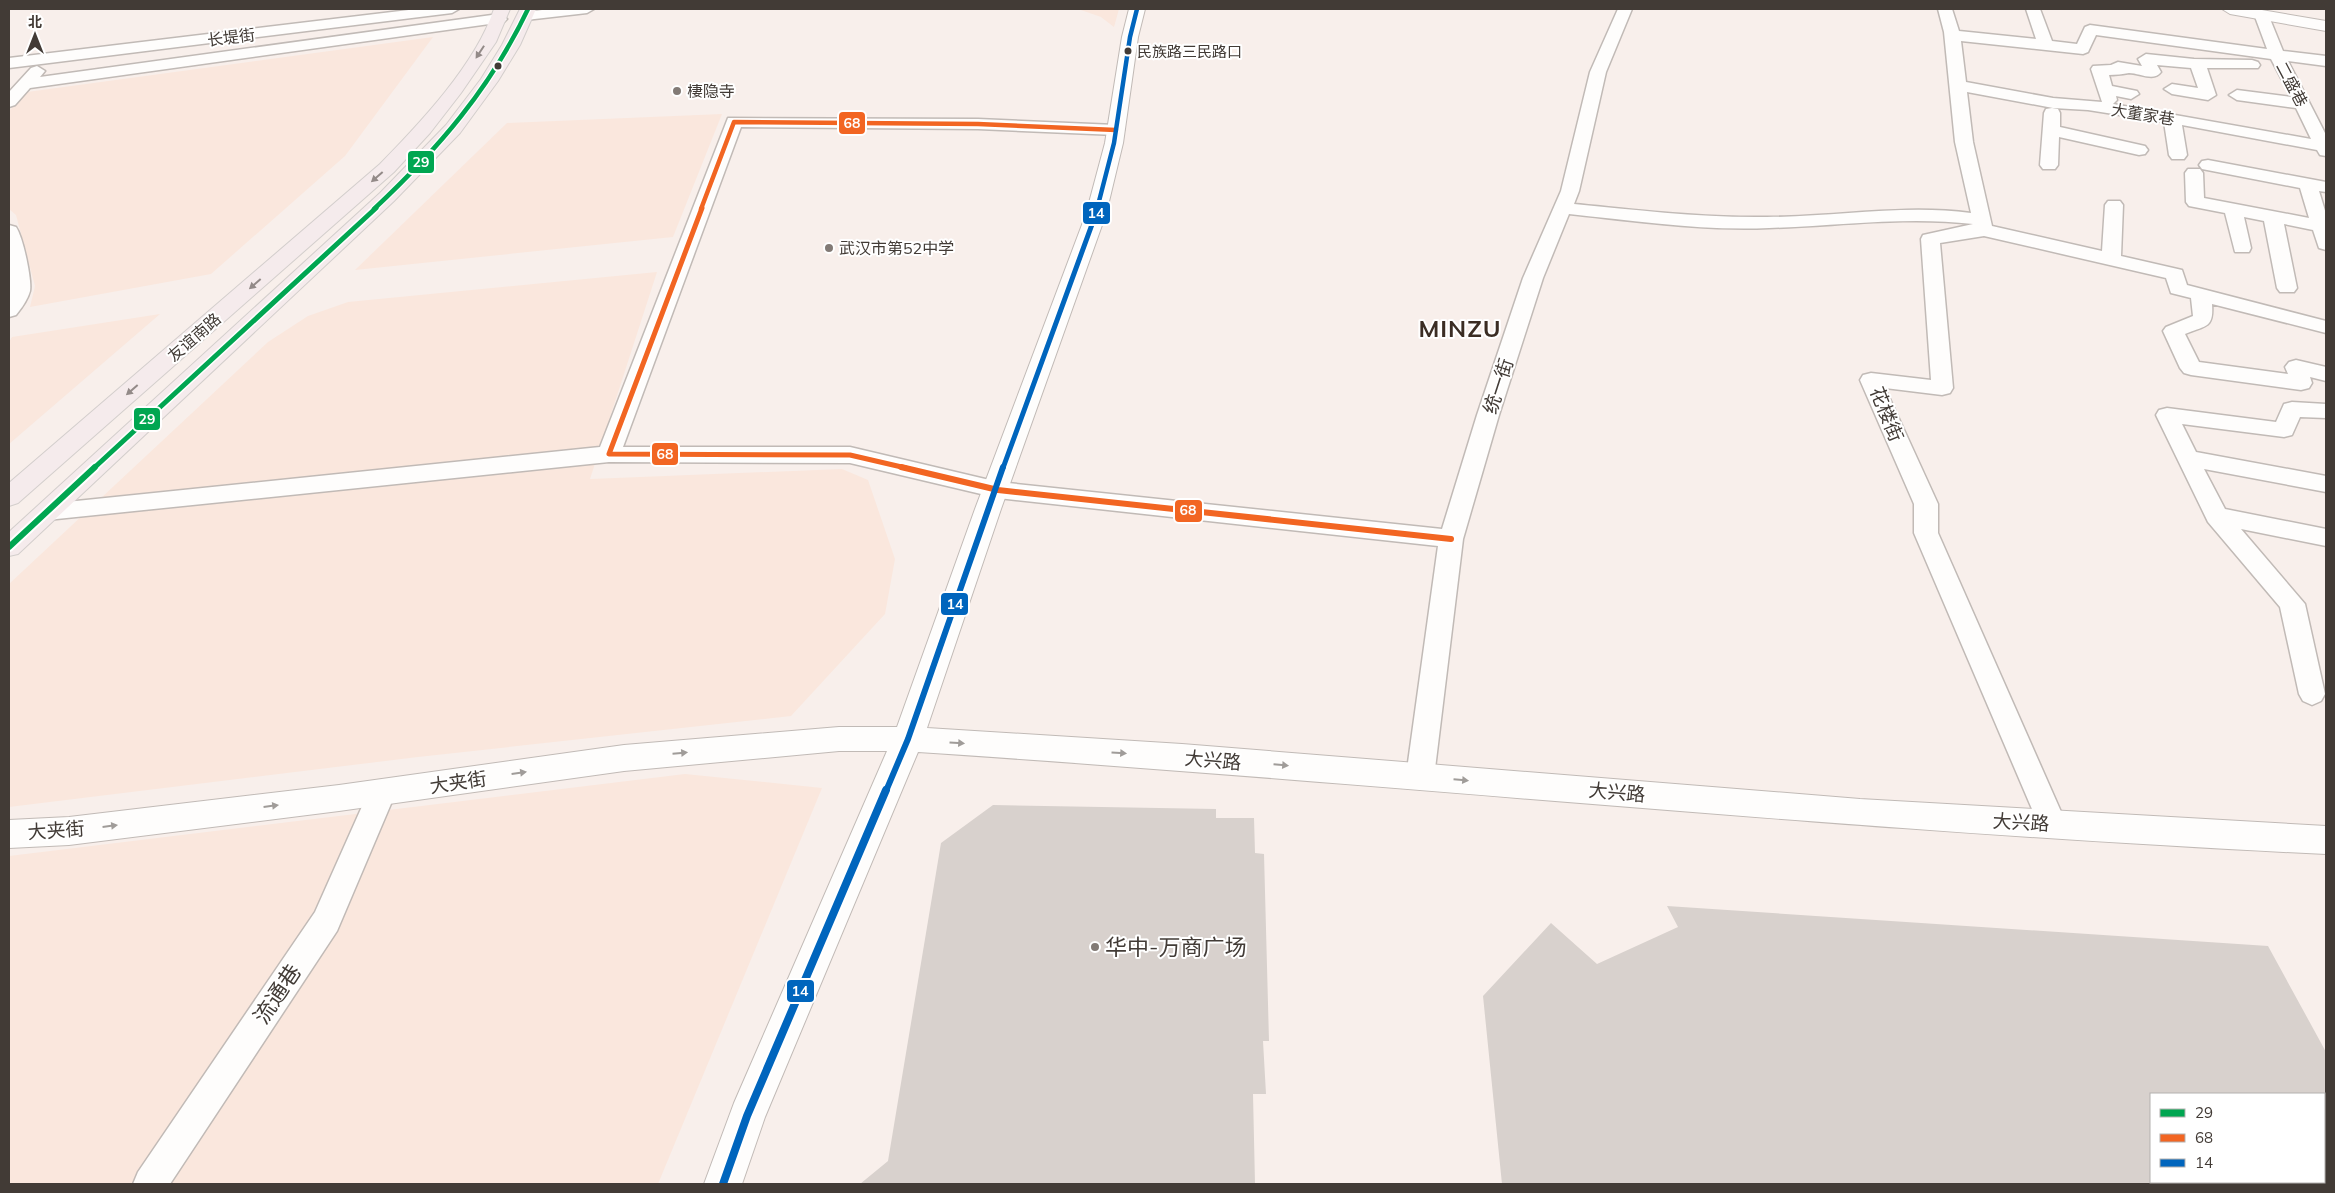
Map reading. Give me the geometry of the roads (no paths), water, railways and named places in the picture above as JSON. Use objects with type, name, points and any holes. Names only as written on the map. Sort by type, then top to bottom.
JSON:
[{"type":"main road","name":"友谊南路","points":[[9,547],[386,197],[446,136],[489,81],[527,12]]},
{"type":"main road","name":"友谊南路","points":[[9,497],[387,168],[431,123],[462,80],[500,14]]},
{"type":"street","points":[[290,48],[304,9]]},
{"type":"street","name":"长堤街","points":[[9,63],[452,9]]},
{"type":"street","points":[[527,12],[587,9]]},
{"type":"street","points":[[723,1184],[747,1116],[908,740],[988,509],[998,490],[1096,214],[1116,130],[1130,37],[1137,9]]},
{"type":"street","name":"统一街","points":[[1420,777],[1452,539],[1488,415],[1533,278],[1570,191],[1598,72],[1626,9]]},
{"type":"street","points":[[1945,9],[1952,35],[1964,142],[1983,225]]},
{"type":"street","points":[[2033,9],[2046,45]]},
{"type":"street","points":[[2230,9],[2326,26]]},
{"type":"street","points":[[27,84],[290,48],[500,14]]},
{"type":"street","name":"二盛巷","points":[[2261,14],[2277,54],[2326,149]]},
{"type":"street","points":[[2083,49],[2090,30],[2326,61]]},
{"type":"street","points":[[1952,35],[2083,49],[2098,69],[2107,95],[2131,92],[2136,113]]},
{"type":"street","points":[[9,102],[27,84],[47,59]]},
{"type":"street","points":[[2098,69],[2120,71],[2118,68],[2153,72],[2146,59],[2197,64],[2237,64],[2285,69]]},
{"type":"street","points":[[2172,88],[2208,95],[2197,64]]},
{"type":"street","name":"大董家巷","points":[[1958,86],[2053,103],[2172,118],[2326,149]]},
{"type":"street","points":[[2237,95],[2303,104]]},
{"type":"street","points":[[2049,164],[2053,103]]},
{"type":"street","points":[[2172,118],[2178,155]]},
{"type":"street","points":[[609,454],[734,122],[978,124],[1116,130]]},
{"type":"street","points":[[2051,130],[2139,150]]},
{"type":"street","points":[[2321,226],[2194,202],[2201,169],[2326,187]]},
{"type":"street","points":[[2308,183],[2326,244]]},
{"type":"street","points":[[2111,259],[2114,205]]},
{"type":"street","points":[[1563,208],[1692,221],[1768,223],[1874,216],[1951,216],[2111,259],[2175,274],[2178,289],[2326,328]]},
{"type":"street","points":[[2233,209],[2242,248]]},
{"type":"street","points":[[2273,217],[2287,288]]},
{"type":"street","name":"花楼街","points":[[1983,225],[1930,239],[1942,388],[1871,380],[1926,504],[1926,533],[2052,823]]},
{"type":"street","points":[[9,233],[16,252],[20,291],[9,311]]},
{"type":"street","points":[[2202,295],[2203,319],[2173,331],[2191,368],[2300,383],[2296,367],[2326,374]]},
{"type":"street","points":[[2312,694],[2292,604],[2216,516],[2167,415],[2284,430],[2292,409],[2326,411]]},
{"type":"street","points":[[46,512],[609,454],[850,455],[998,490],[1452,539]]},
{"type":"street","points":[[2188,458],[2326,484]]},
{"type":"street","points":[[2216,516],[2325,538]]},
{"type":"street","name":"大夹街","points":[[9,834],[70,831],[382,792],[624,758],[839,740],[908,740]]},
{"type":"street","name":"大兴路","points":[[908,740],[1182,758],[1860,812],[2326,840]]},
{"type":"street","name":"流通巷","points":[[150,1184],[326,921],[382,792]]},
{"type":"place","name":"民族路三民路口","points":[[1128,51]]},
{"type":"place","name":"棲隐寺","points":[[677,91]]},
{"type":"place","name":"武汉市第52中学","points":[[829,248]]},
{"type":"place","name":"华中-万商广场","points":[[1095,947]]},
{"type":"district","name":"MINZU","points":[[1460,328]]}]
